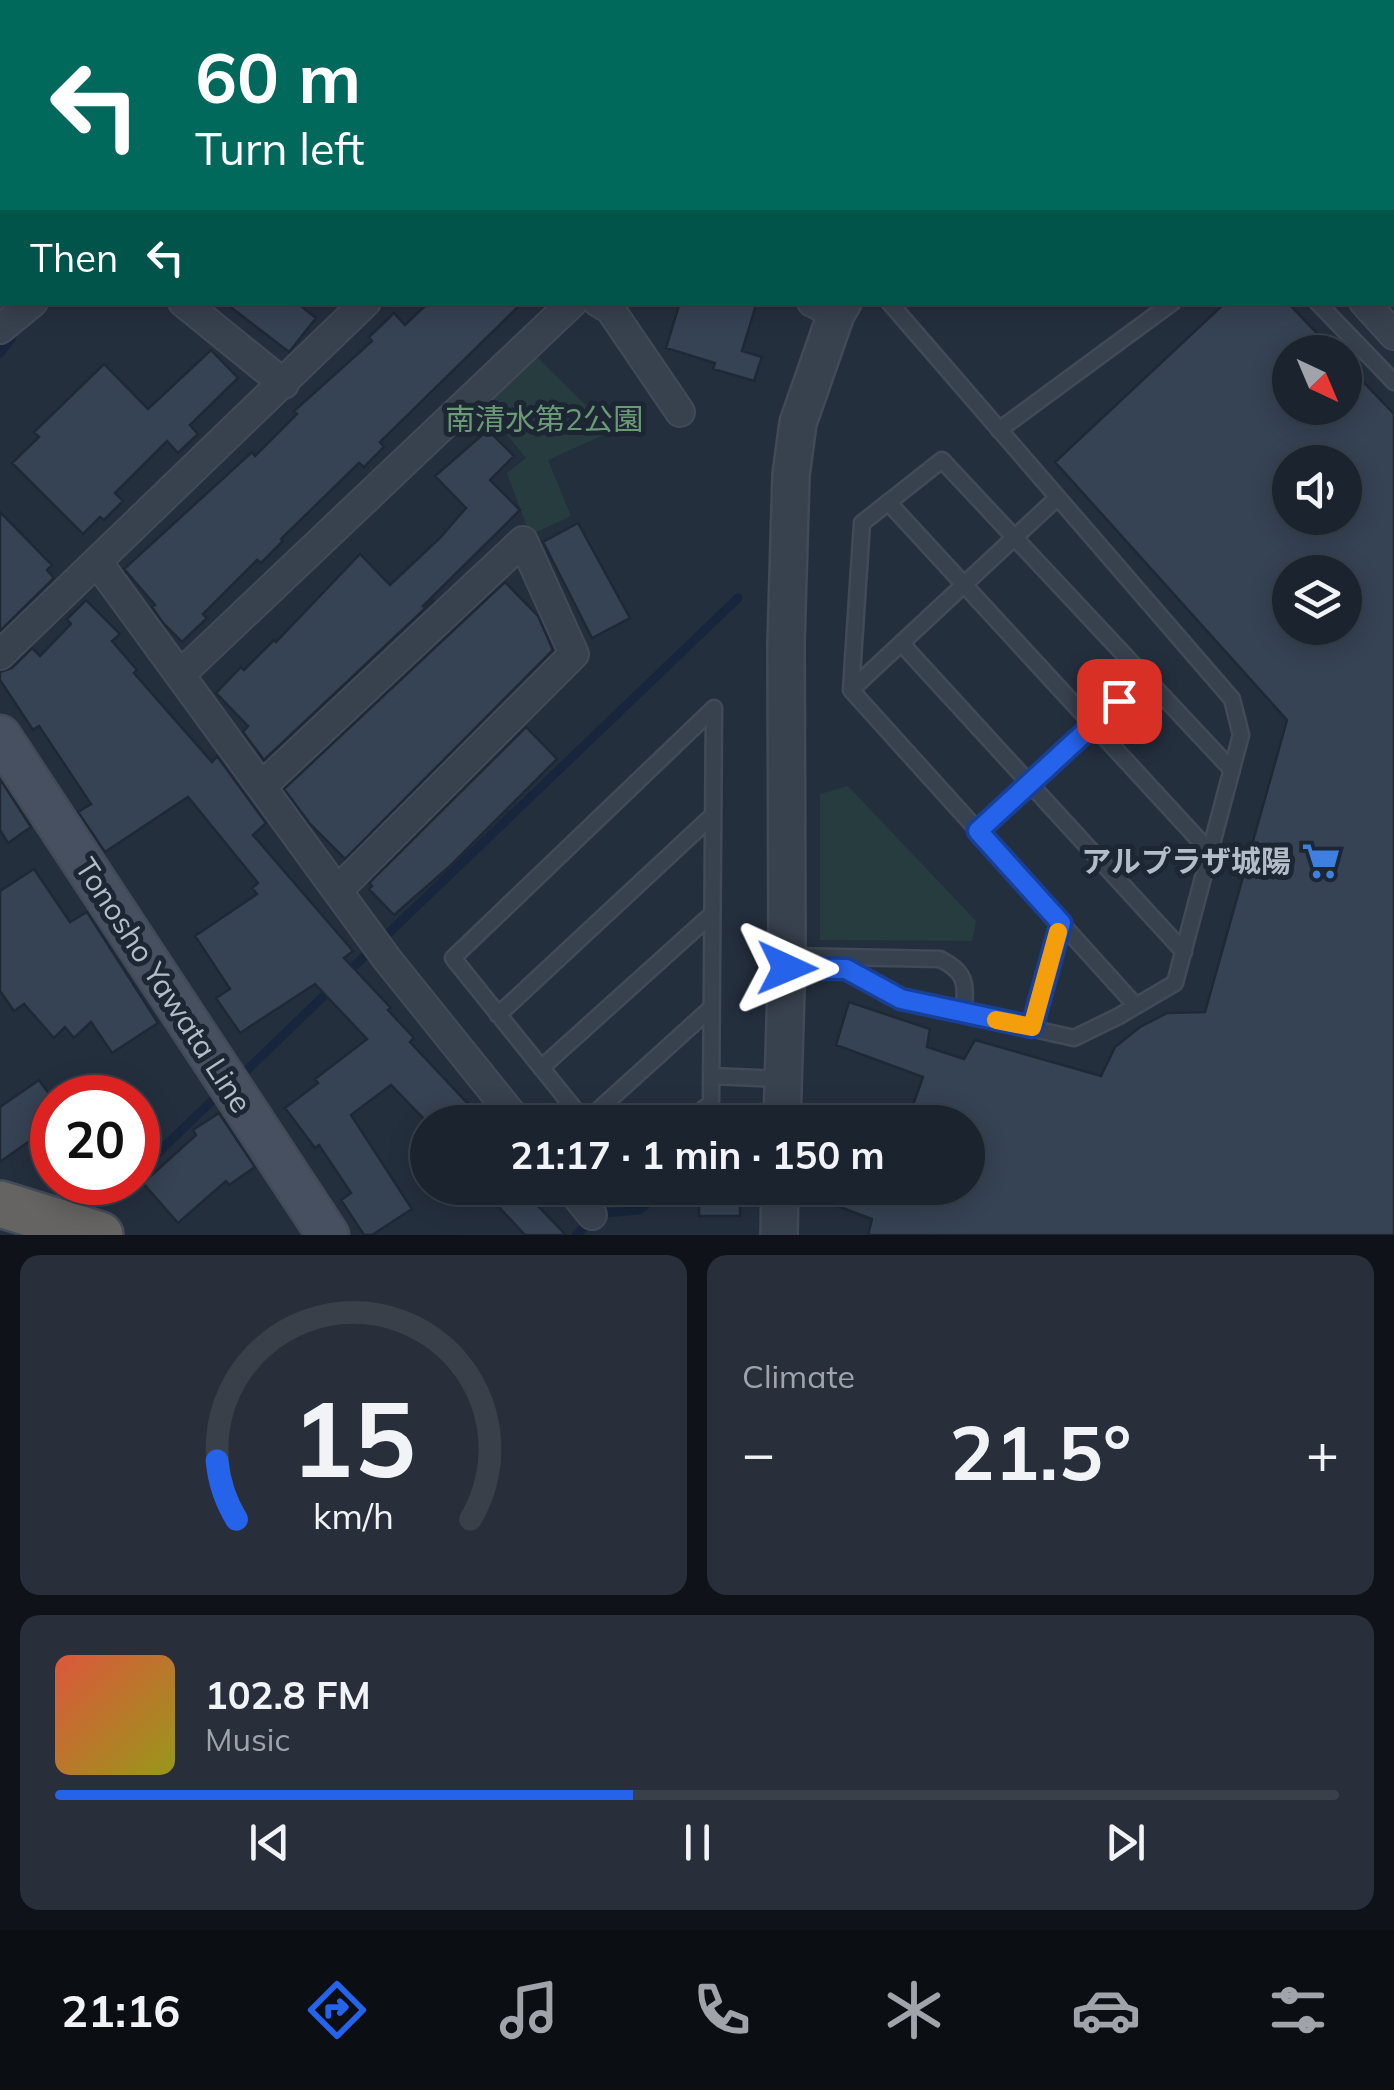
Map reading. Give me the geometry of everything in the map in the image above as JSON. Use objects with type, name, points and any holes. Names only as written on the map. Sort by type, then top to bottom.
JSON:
[{"type":"highway","points":[[0,1204],[100,1235]]},
{"type":"main road","name":"Tonosho Yawata Line","points":[[0,736],[328,1235]]},
{"type":"street","points":[[0,328],[28,305]]},
{"type":"street","points":[[187,305],[284,384]]},
{"type":"street","points":[[0,654],[363,305]]},
{"type":"street","points":[[182,673],[570,305]]},
{"type":"street","points":[[603,305],[610,309],[680,412]]},
{"type":"street","points":[[1367,305],[1394,335]]},
{"type":"street","points":[[782,1105],[791,476],[798,423],[830,306]]},
{"type":"street","points":[[263,785],[523,540],[574,654],[339,889]]},
{"type":"street","points":[[98,563],[182,673],[387,959],[504,1105]]},
{"type":"street","points":[[584,1205],[592,1215]]},
{"type":"street","points":[[779,1235],[780,1205]]},
{"type":"lane","points":[[787,962],[846,969],[901,999],[1074,1038],[1176,983],[1241,735],[1232,699],[891,305]]},
{"type":"lane","points":[[999,430],[1170,305]]},
{"type":"lane","points":[[1320,305],[1394,382]]},
{"type":"lane","points":[[1136,1006],[851,690],[862,523],[942,460],[1232,770]]},
{"type":"lane","points":[[851,690],[1058,498]]},
{"type":"lane","points":[[888,502],[1210,852]]},
{"type":"lane","points":[[901,643],[1184,952]]},
{"type":"lane","points":[[978,831],[1145,677]]},
{"type":"lane","points":[[571,1105],[452,958],[714,708],[708,1105]]},
{"type":"lane","points":[[498,1015],[713,815]]},
{"type":"lane","points":[[541,1068],[712,914]]},
{"type":"lane","points":[[1032,1027],[1061,923]]},
{"type":"lane","points":[[787,962],[940,959],[957,968],[966,984],[964,1004]]},
{"type":"lane","points":[[604,1105],[711,1008]]},
{"type":"lane","points":[[711,1076],[783,1079]]},
{"type":"green space","name":"南清水第2公園","points":[[533,353],[612,431],[548,460],[571,516],[530,535],[507,473],[526,458],[482,404]]},
{"type":"green space","points":[[848,786],[976,921],[972,941],[820,940],[820,794]]},
{"type":"building","points":[[228,305],[300,305],[316,318],[289,352]]},
{"type":"building","points":[[426,305],[520,305],[380,442],[384,447],[364,467],[359,463],[261,563],[257,560],[203,614],[207,618],[182,642],[163,623],[152,607],[155,605],[124,569],[252,452],[255,456],[297,414],[294,411],[372,341],[369,337],[394,313],[405,325]]},
{"type":"building","points":[[679,305],[756,305],[742,351],[762,357],[754,381],[713,369],[715,363],[666,348]]},
{"type":"building","name":"アルプラザ城陽","points":[[1223,305],[1290,305],[1319,335],[1272,335],[1272,425],[1362,425],[1362,381],[1394,414],[1394,1235],[868,1235],[872,1219],[837,1206],[985,1205],[985,1105],[913,1105],[923,1077],[836,1045],[849,1002],[930,1029],[927,1047],[964,1059],[975,1040],[1101,1076],[1115,1047],[1140,1027],[1167,1013],[1205,1012],[1287,720],[1055,462]]},
{"type":"building","points":[[211,350],[238,378],[190,425],[198,434],[178,453],[167,441],[115,493],[123,501],[83,534],[12,463],[39,437],[34,432],[104,364],[148,409]]},
{"type":"building","points":[[488,430],[514,456],[490,480],[520,510],[422,607],[434,600],[264,760],[243,732],[248,726],[216,693],[241,667],[244,670],[276,642],[360,554],[390,585],[440,538],[466,508],[435,476]]},
{"type":"building","points":[[0,512],[52,565],[47,570],[54,578],[0,631]]},
{"type":"building","points":[[578,523],[630,618],[592,638],[543,542]]},
{"type":"building","points":[[505,582],[538,616],[553,650],[345,859],[310,824],[284,789]]},
{"type":"building","points":[[86,600],[120,634],[112,641],[137,670],[134,673],[212,762],[217,756],[266,823],[253,835],[353,951],[344,958],[391,1008],[388,1010],[414,1038],[410,1042],[469,1105],[410,1105],[391,1085],[351,1115],[412,1209],[372,1235],[364,1235],[341,1200],[351,1193],[319,1145],[315,1148],[285,1108],[367,1039],[315,984],[240,1033],[216,998],[230,989],[195,936],[257,894],[252,888],[258,883],[188,797],[105,852],[78,812],[91,804],[39,726],[33,730],[0,680],[0,672],[12,668],[32,648],[40,656],[71,624],[67,619]]},
{"type":"building","points":[[526,727],[557,759],[450,866],[394,915],[369,889],[369,883]]},
{"type":"building","points":[[0,779],[31,827],[8,843],[0,830]]},
{"type":"building","points":[[34,869],[70,922],[87,912],[158,1023],[112,1053],[91,1022],[74,1038],[65,1027],[54,1038],[24,1004],[14,1011],[0,991],[0,891]]},
{"type":"building","points":[[30,1086],[30,1141],[0,1162],[0,1107]]},
{"type":"building","points":[[219,1113],[255,1167],[229,1185],[226,1181],[178,1223],[160,1202],[160,1168],[196,1135],[193,1130]]},
{"type":"building","points":[[497,1205],[537,1205],[566,1235],[525,1235]]},
{"type":"building","points":[[699,1205],[740,1205],[740,1216],[699,1216]]},
{"type":"waterway","points":[[0,353],[12,338]]},
{"type":"waterway","points":[[346,974],[738,598]]},
{"type":"waterway","points":[[247,1070],[332,988]]},
{"type":"waterway","points":[[160,1151],[217,1096]]},
{"type":"waterway","points":[[576,1235],[605,1213],[639,1210],[645,1205]]},
{"type":"slow traffic","points":[[996,1020],[1032,1027],[1058,932]]},
{"type":"place","name":"アルプラザ城陽","points":[[1321,861]]},
{"type":"route","points":[[787,968],[846,969],[901,999],[1032,1027],[1061,923],[978,831],[1119,701]]}]
